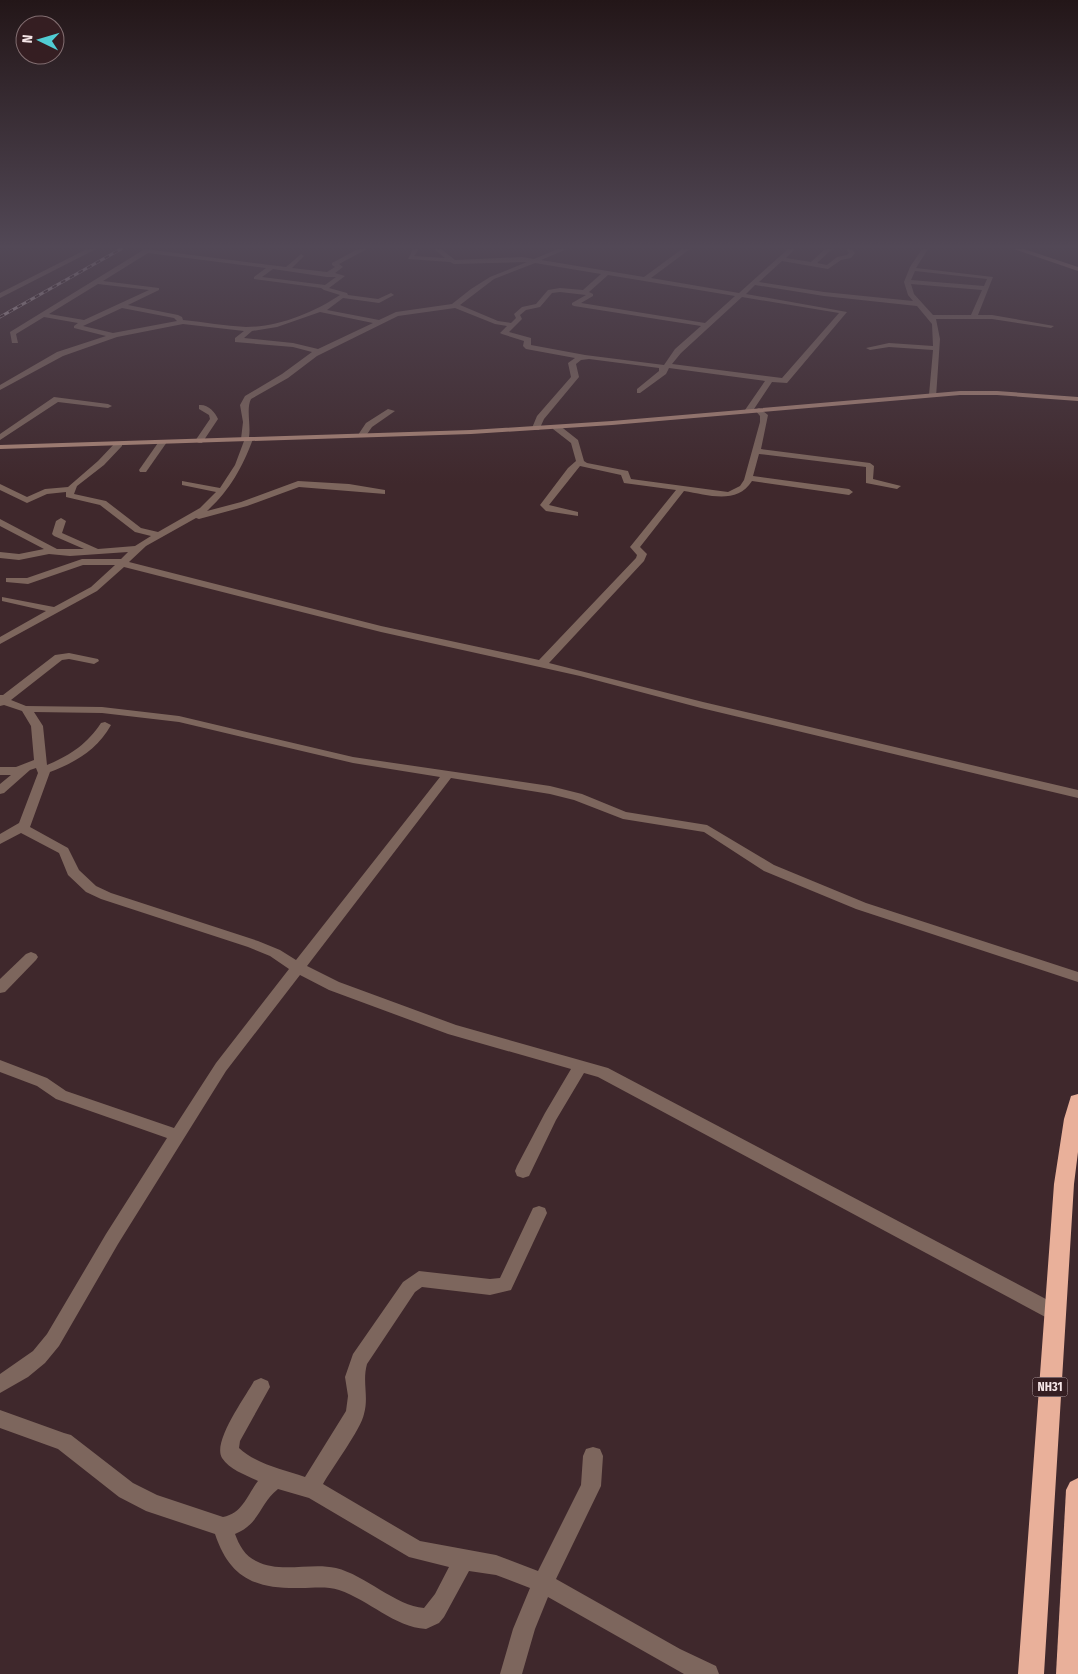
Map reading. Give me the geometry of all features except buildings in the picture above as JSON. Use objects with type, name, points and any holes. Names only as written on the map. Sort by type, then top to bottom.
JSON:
[{"type":"highway","name":"NH31","points":[[1031,1674],[1064,1184],[1073,1119],[1078,1101]]},
{"type":"highway","points":[[1069,1674],[1078,1490]]},
{"type":"street","points":[[15,341],[12,333],[22,327]]},
{"type":"street","points":[[77,327],[114,335]]},
{"type":"street","points":[[0,388],[60,354],[114,335],[154,327]]},
{"type":"street","points":[[243,327],[261,327]]},
{"type":"street","points":[[0,641],[94,589],[136,549],[209,505],[222,491],[240,465],[247,439],[244,405],[248,398],[320,352],[370,327]]},
{"type":"street","points":[[512,327],[504,334],[528,340],[528,347],[584,357],[769,381],[786,380],[829,327]]},
{"type":"street","points":[[640,391],[662,372],[678,351],[704,327]]},
{"type":"street","points":[[933,395],[935,327]]},
{"type":"street","points":[[250,328],[238,340],[293,345],[320,352]]},
{"type":"street","points":[[870,348],[889,345],[935,348]]},
{"type":"street","points":[[536,428],[540,418],[575,377],[572,364],[584,357]]},
{"type":"street","points":[[749,410],[769,381]]},
{"type":"street","points":[[0,447],[556,427],[933,395],[997,393],[1078,399]]},
{"type":"street","points":[[0,438],[57,399],[108,406]]},
{"type":"street","points":[[199,441],[214,419],[212,414],[202,407]]},
{"type":"street","points":[[580,462],[593,468],[625,473],[627,480],[729,495],[743,488],[748,478],[764,418],[759,410]]},
{"type":"street","points":[[362,435],[369,425],[391,411]]},
{"type":"street","points":[[556,427],[575,442],[580,462]]},
{"type":"street","points":[[143,470],[163,442]]},
{"type":"street","points":[[0,487],[27,500],[45,492],[70,489],[101,463],[119,444]]},
{"type":"street","points":[[756,451],[867,465],[870,466],[869,481],[897,486]]},
{"type":"street","points":[[575,514],[549,509],[544,505],[571,470],[580,462]]},
{"type":"street","points":[[748,478],[849,492]]},
{"type":"street","points":[[185,483],[222,491]]},
{"type":"street","points":[[191,517],[244,504],[298,484],[349,487],[382,492]]},
{"type":"street","points":[[542,664],[641,559],[642,554],[635,547],[682,488]]},
{"type":"street","points":[[70,489],[69,492],[72,496],[103,503],[138,530],[159,535]]},
{"type":"street","points":[[61,521],[57,534],[96,550]]},
{"type":"street","points":[[0,522],[54,551]]},
{"type":"street","points":[[0,555],[19,558],[54,551],[70,553],[136,549]]},
{"type":"street","points":[[10,580],[28,581],[82,562],[122,563],[381,629],[542,664],[739,714],[1078,794]]},
{"type":"street","points":[[6,599],[53,610]]},
{"type":"street","points":[[94,661],[69,656],[60,657],[1,701],[26,709],[102,710],[179,719],[352,760],[550,790],[578,797],[623,815],[700,827],[717,835],[769,868],[861,906],[1078,977]]},
{"type":"street","points":[[0,840],[24,825],[43,778],[37,726],[26,709]]},
{"type":"street","points":[[0,771],[25,769],[66,761],[98,739],[105,725]]},
{"type":"street","points":[[0,790],[25,769]]},
{"type":"street","points":[[0,1384],[28,1366],[53,1340],[112,1239],[222,1067],[448,774]]},
{"type":"street","points":[[24,825],[24,829],[64,851],[73,872],[98,893],[253,944],[275,953],[334,986],[452,1030],[603,1072],[722,1138],[1056,1313]]},
{"type":"street","points":[[0,988],[30,957]]},
{"type":"street","points":[[523,1171],[550,1117],[581,1065]]},
{"type":"street","points":[[0,1066],[42,1082],[60,1095],[177,1135]]},
{"type":"street","points":[[309,1488],[355,1414],[357,1405],[354,1377],[359,1360],[409,1287],[414,1282],[425,1279],[490,1287],[505,1285],[538,1214]]},
{"type":"street","points":[[261,1387],[231,1439],[229,1452],[240,1462],[275,1478],[309,1488],[416,1550],[496,1565],[543,1583],[672,1656],[708,1674]]},
{"type":"street","points":[[0,1419],[64,1442],[126,1490],[153,1504],[223,1527],[232,1526],[248,1516],[265,1487],[275,1478]]},
{"type":"street","points":[[511,1674],[524,1629],[543,1583],[591,1486],[594,1456]]},
{"type":"street","points":[[223,1527],[234,1555],[248,1568],[281,1578],[338,1579],[360,1588],[413,1618],[424,1619],[430,1617],[437,1610],[464,1558]]}]
